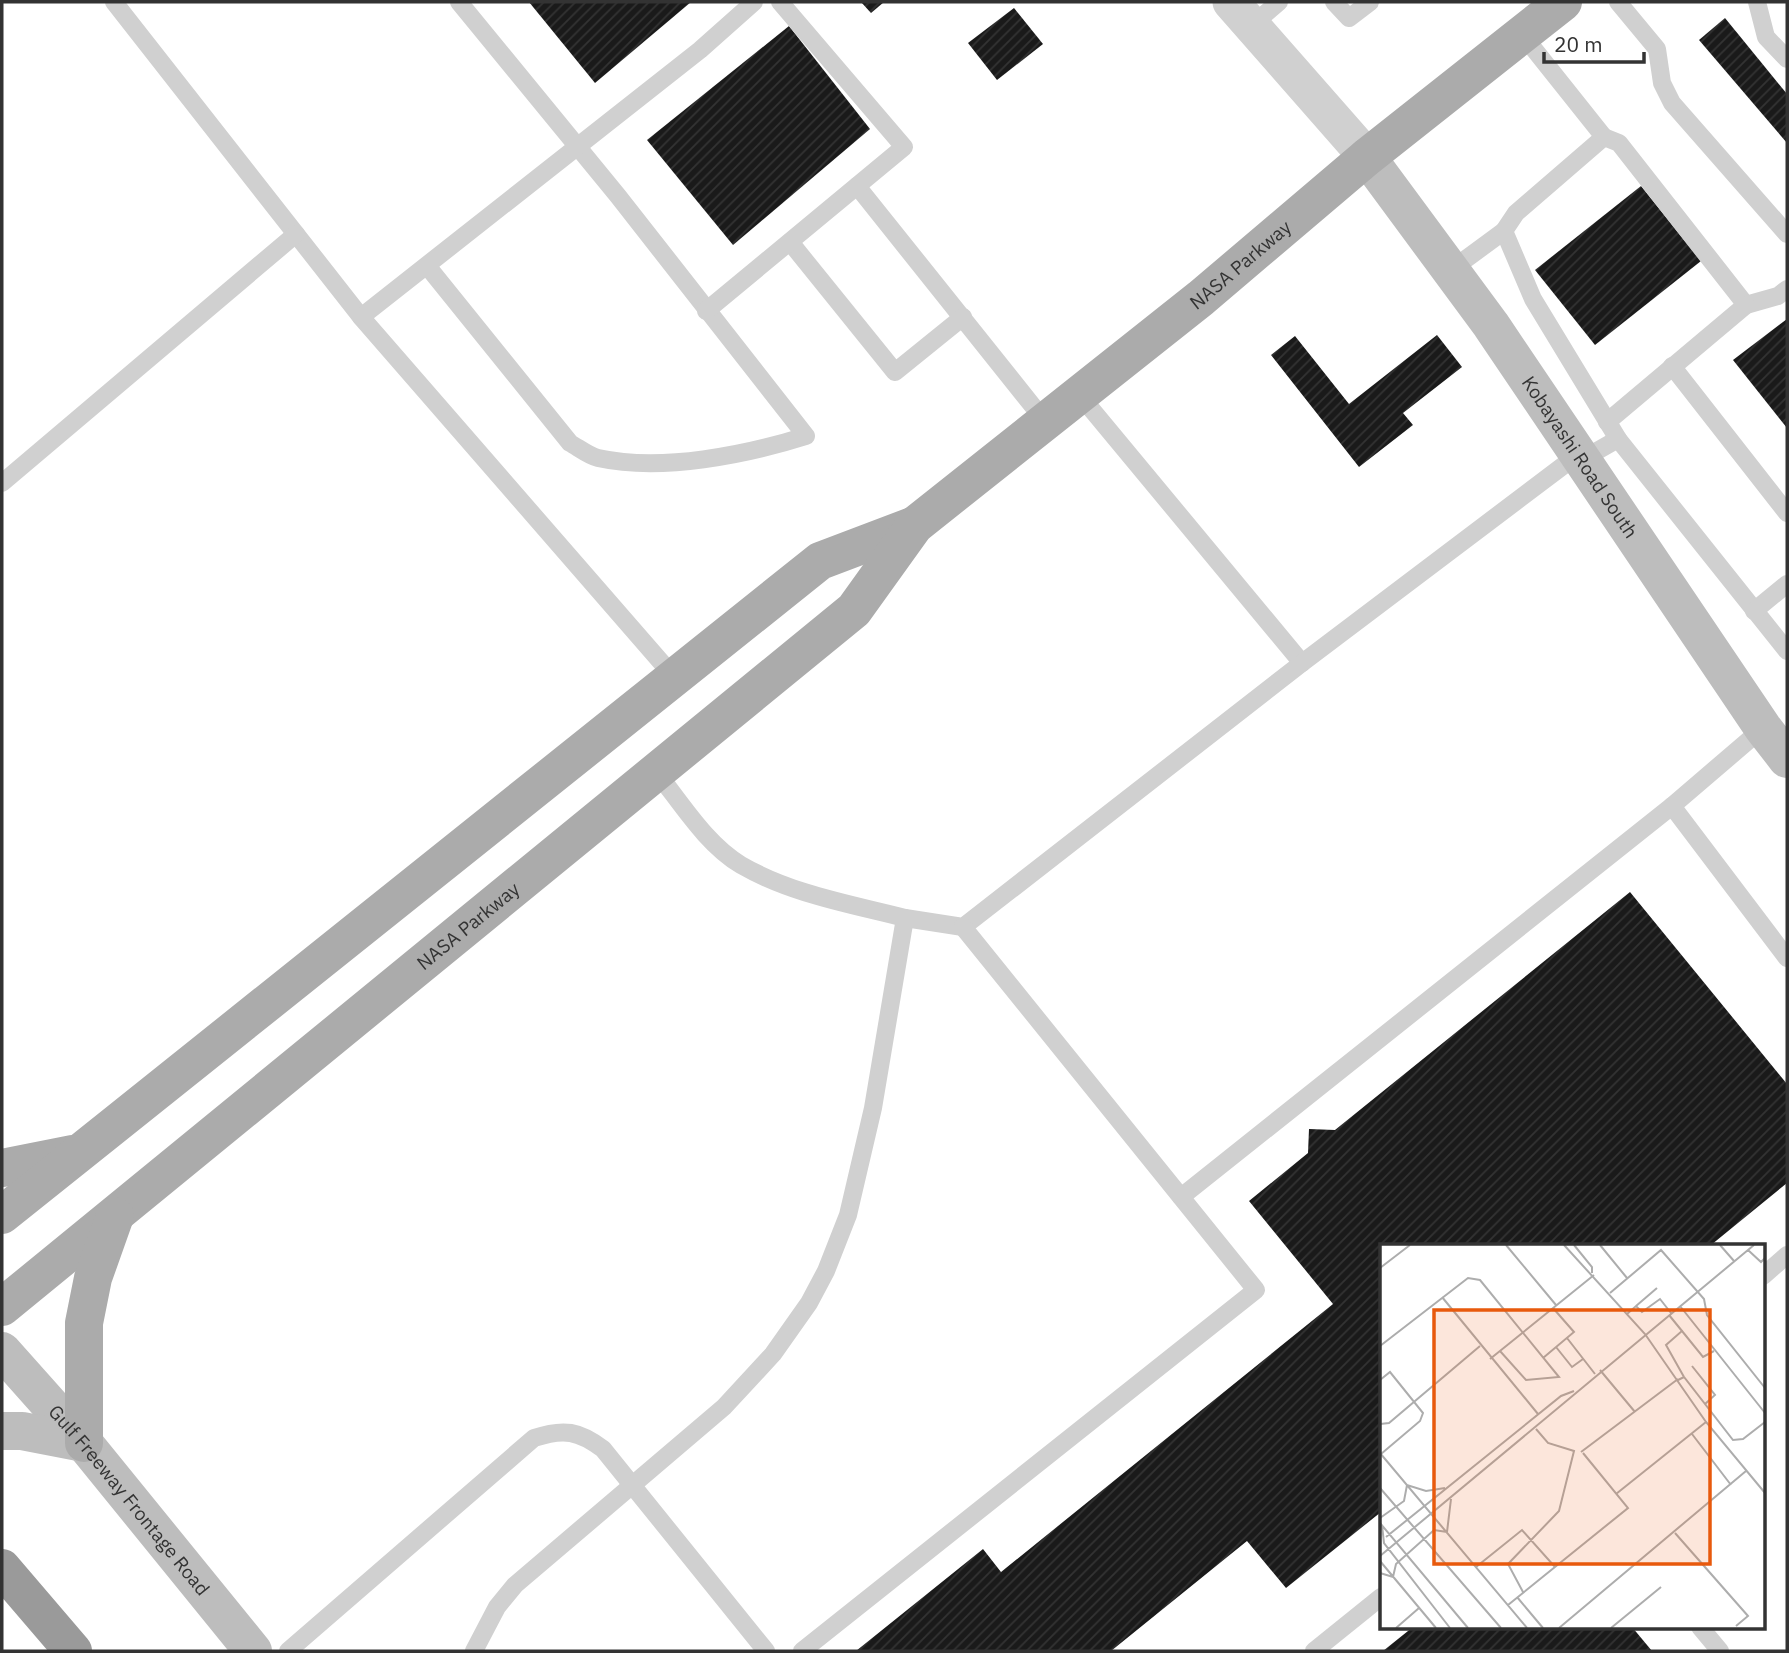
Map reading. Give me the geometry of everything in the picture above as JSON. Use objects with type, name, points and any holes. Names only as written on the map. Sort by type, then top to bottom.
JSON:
[{"type":"highway","points":[[2,1568],[62,1638]]},
{"type":"main road","name":"NASA Parkway","points":[[2,1307],[854,610],[915,525],[1201,298],[1538,17]]},
{"type":"main road","name":"NASA Parkway","points":[[2,1215],[820,561],[915,525]]},
{"type":"main road","points":[[2,1168],[79,1153]]},
{"type":"main road","points":[[83,1443],[83,1323],[93,1278],[115,1215]]},
{"type":"street","points":[[1242,13],[1367,158]]},
{"type":"street","name":"Kobayashi Road South","points":[[1367,158],[1451,270],[1582,456],[1763,728],[1787,759]]},
{"type":"street","name":"Gulf Freeway Frontage Road","points":[[2,1351],[83,1443],[253,1651]]},
{"type":"street","points":[[2,1431],[22,1431],[83,1443]]},
{"type":"lane","points":[[114,2],[360,317],[675,678]]},
{"type":"lane","points":[[428,267],[570,443],[596,458],[636,462],[697,460],[753,453],[806,436],[459,2]]},
{"type":"lane","points":[[360,317],[428,267],[578,148],[700,50],[754,2]]},
{"type":"lane","points":[[706,311],[904,147],[780,2]]},
{"type":"lane","points":[[1242,13],[1279,2]]},
{"type":"lane","points":[[1334,2],[1349,18],[1370,2]]},
{"type":"lane","points":[[1618,2],[1657,49],[1662,83],[1672,103],[1787,234]]},
{"type":"lane","points":[[1757,2],[1766,37],[1787,59]]},
{"type":"lane","points":[[1538,17],[1604,137],[1619,143],[1746,305]]},
{"type":"lane","points":[[1451,270],[1504,231],[1516,213],[1604,137]]},
{"type":"lane","points":[[858,186],[1044,421]]},
{"type":"lane","points":[[1504,231],[1533,299],[1618,439],[1787,652]]},
{"type":"lane","points":[[2,484],[296,234]]},
{"type":"lane","points":[[790,242],[895,372],[962,317]]},
{"type":"lane","points":[[1607,422],[1746,305],[1778,296],[1787,289]]},
{"type":"lane","points":[[1672,366],[1787,513]]},
{"type":"lane","points":[[1078,393],[1302,663]]},
{"type":"lane","points":[[963,927],[1302,663],[1582,456],[1618,439]]},
{"type":"lane","points":[[1754,611],[1787,584]]},
{"type":"lane","points":[[1181,1197],[1672,806],[1763,728]]},
{"type":"lane","points":[[657,773],[706,835],[739,864],[804,892],[905,918],[963,927],[1256,1290],[802,1651]]},
{"type":"lane","points":[[1672,806],[1787,958]]},
{"type":"lane","points":[[474,1651],[497,1607],[514,1585],[724,1407],[773,1354],[809,1303],[826,1271],[848,1215],[873,1108],[905,918]]},
{"type":"lane","points":[[1764,1275],[1787,1255]]},
{"type":"lane","points":[[288,1651],[534,1438],[569,1430],[584,1435],[603,1449],[766,1651]]},
{"type":"lane","points":[[1314,1651],[1380,1598]]},
{"type":"lane","points":[[1701,1628],[1720,1651]]},
{"type":"building","points":[[529,2],[691,2],[595,83]]},
{"type":"building","points":[[861,2],[884,2],[871,13]]},
{"type":"building","points":[[1014,8],[1043,44],[997,80],[968,43]]},
{"type":"building","points":[[1725,18],[1787,94],[1787,143],[1699,40]]},
{"type":"building","points":[[789,26],[870,129],[733,245],[647,140]]},
{"type":"building","points":[[1641,186],[1701,261],[1595,345],[1535,270]]},
{"type":"building","points":[[1787,319],[1787,428],[1733,360]]},
{"type":"building","points":[[1437,335],[1462,367],[1403,413],[1413,425],[1359,467],[1271,355],[1295,336],[1349,404]]},
{"type":"building","points":[[1630,892],[1787,1084],[1787,1183],[1712,1244],[1380,1244],[1380,1513],[1286,1588],[1247,1541],[1111,1651],[856,1651],[983,1549],[1001,1572],[1333,1304],[1249,1201],[1308,1153],[1309,1129],[1335,1130]]},
{"type":"building","points":[[1412,1628],[1633,1628],[1652,1651],[1383,1651]]}]
